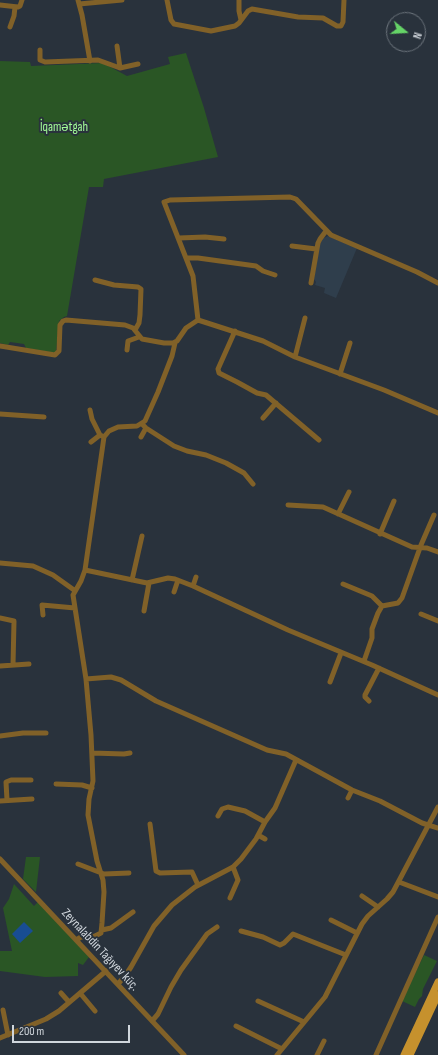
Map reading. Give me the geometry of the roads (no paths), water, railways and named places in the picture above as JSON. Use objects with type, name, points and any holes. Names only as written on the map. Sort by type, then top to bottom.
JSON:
[{"type":"main road","points":[[404,1055],[438,982]]},
{"type":"main road","points":[[410,1055],[438,994]]},
{"type":"street","points":[[0,5],[15,7],[20,6],[22,0]]},
{"type":"street","points":[[90,61],[78,2],[122,0]]},
{"type":"street","points":[[167,0],[171,20],[174,24],[215,30],[235,26],[248,11],[255,9],[298,17],[323,18],[341,26],[343,22],[344,0]]},
{"type":"street","points":[[239,0],[241,20]]},
{"type":"street","points":[[10,27],[14,16],[15,7]]},
{"type":"street","points":[[117,46],[120,68]]},
{"type":"street","points":[[40,50],[40,58],[42,62],[100,60],[120,68],[138,64]]},
{"type":"street","points":[[198,320],[194,282],[187,258],[164,202],[170,200],[290,197],[296,200],[331,235],[438,282]]},
{"type":"street","points":[[311,283],[316,249],[320,239],[326,231]]},
{"type":"street","points":[[179,238],[205,237],[224,239]]},
{"type":"street","points":[[292,246],[316,249]]},
{"type":"street","points":[[187,258],[198,258],[256,266],[266,273],[275,275]]},
{"type":"street","points":[[95,280],[140,288],[140,315],[139,323],[135,330]]},
{"type":"street","points":[[295,357],[305,318]]},
{"type":"street","points":[[0,346],[55,355],[59,351],[60,325],[66,320],[125,325],[132,327],[139,337],[148,341],[168,344],[175,343]]},
{"type":"street","points":[[198,320],[263,341],[295,357],[384,390],[438,414]]},
{"type":"street","points":[[141,437],[147,417],[172,356],[175,343],[186,328],[198,320]]},
{"type":"street","points":[[235,331],[218,369],[219,373],[257,393],[266,396],[319,440]]},
{"type":"street","points":[[127,350],[128,341],[139,337]]},
{"type":"street","points":[[340,374],[350,343]]},
{"type":"street","points":[[263,418],[276,403]]},
{"type":"street","points":[[90,410],[92,419],[102,436],[85,570],[81,581],[74,590],[73,595],[86,679],[93,776],[88,815],[97,861],[103,880],[104,892],[102,930]]},
{"type":"street","points":[[0,414],[44,417]]},
{"type":"street","points":[[91,442],[118,427],[144,426],[166,442],[180,449],[206,455],[226,463],[244,473],[252,484]]},
{"type":"street","points":[[338,514],[349,492]]},
{"type":"street","points":[[380,534],[394,500]]},
{"type":"street","points":[[288,505],[302,507],[320,506],[412,547],[427,548],[438,552]]},
{"type":"street","points":[[382,606],[398,603],[402,598],[434,515]]},
{"type":"street","points":[[132,580],[142,536]]},
{"type":"street","points":[[0,563],[33,566],[53,575],[74,590]]},
{"type":"street","points":[[85,570],[149,582],[171,578],[178,580],[288,630],[438,695]]},
{"type":"street","points":[[193,586],[196,577]]},
{"type":"street","points":[[174,592],[178,580]]},
{"type":"street","points":[[144,611],[149,582]]},
{"type":"street","points":[[343,584],[372,596],[382,606]]},
{"type":"street","points":[[43,616],[42,605],[74,608]]},
{"type":"street","points":[[364,662],[372,638],[372,629],[382,606]]},
{"type":"street","points":[[421,614],[438,621]]},
{"type":"street","points":[[0,618],[14,621],[13,665]]},
{"type":"street","points":[[330,682],[342,653]]},
{"type":"street","points":[[0,666],[30,664]]},
{"type":"street","points":[[369,701],[365,695],[378,668]]},
{"type":"street","points":[[86,679],[111,677],[121,680],[156,701],[267,750],[284,753],[352,790],[380,801],[420,821],[438,828]]},
{"type":"street","points":[[0,736],[23,733],[46,733]]},
{"type":"street","points":[[92,753],[130,753]]},
{"type":"street","points":[[118,984],[125,976],[159,919],[177,900],[198,885],[232,867],[244,855],[275,808],[296,760]]},
{"type":"street","points":[[7,800],[6,782],[11,780],[31,780]]},
{"type":"street","points":[[56,784],[86,786],[92,788]]},
{"type":"street","points":[[348,798],[352,790]]},
{"type":"street","points":[[0,801],[32,800]]},
{"type":"street","points":[[218,816],[222,809],[228,807],[245,811],[265,822]]},
{"type":"street","points":[[277,1055],[325,997],[357,933],[368,916],[391,896],[438,807]]},
{"type":"street","points":[[150,824],[156,870],[160,873],[190,872],[193,874],[198,885]]},
{"type":"street","points":[[258,835],[265,839]]},
{"type":"street","name":"Zeynalabdin Tağıyev küç.","points":[[1,862],[184,1055]]},
{"type":"street","points":[[78,864],[101,874],[129,873]]},
{"type":"street","points":[[230,898],[238,880],[232,867]]},
{"type":"street","points":[[399,882],[438,897]]},
{"type":"street","points":[[362,896],[378,907]]},
{"type":"street","points":[[76,940],[83,936],[97,935],[102,930],[112,928],[133,912]]},
{"type":"street","points":[[376,1055],[438,917]]},
{"type":"street","points":[[331,920],[357,933]]},
{"type":"street","points":[[152,1021],[158,1014],[171,986],[181,970],[207,934],[217,928]]},
{"type":"street","points":[[241,931],[263,937],[280,945],[284,943],[291,935],[296,935],[346,955]]},
{"type":"street","points":[[0,1038],[46,1019],[106,971]]},
{"type":"street","points":[[61,993],[69,1002]]},
{"type":"street","points":[[80,993],[95,1011]]},
{"type":"street","points":[[258,1001],[304,1022]]},
{"type":"street","points":[[3,1010],[8,1035]]},
{"type":"street","points":[[236,1026],[282,1049]]},
{"type":"street","points":[[317,1055],[324,1041]]},
{"type":"water","points":[[24,922],[33,931],[20,943],[12,934]]},
{"type":"park label","name":"İqamətgah","points":[[64,128]]}]
